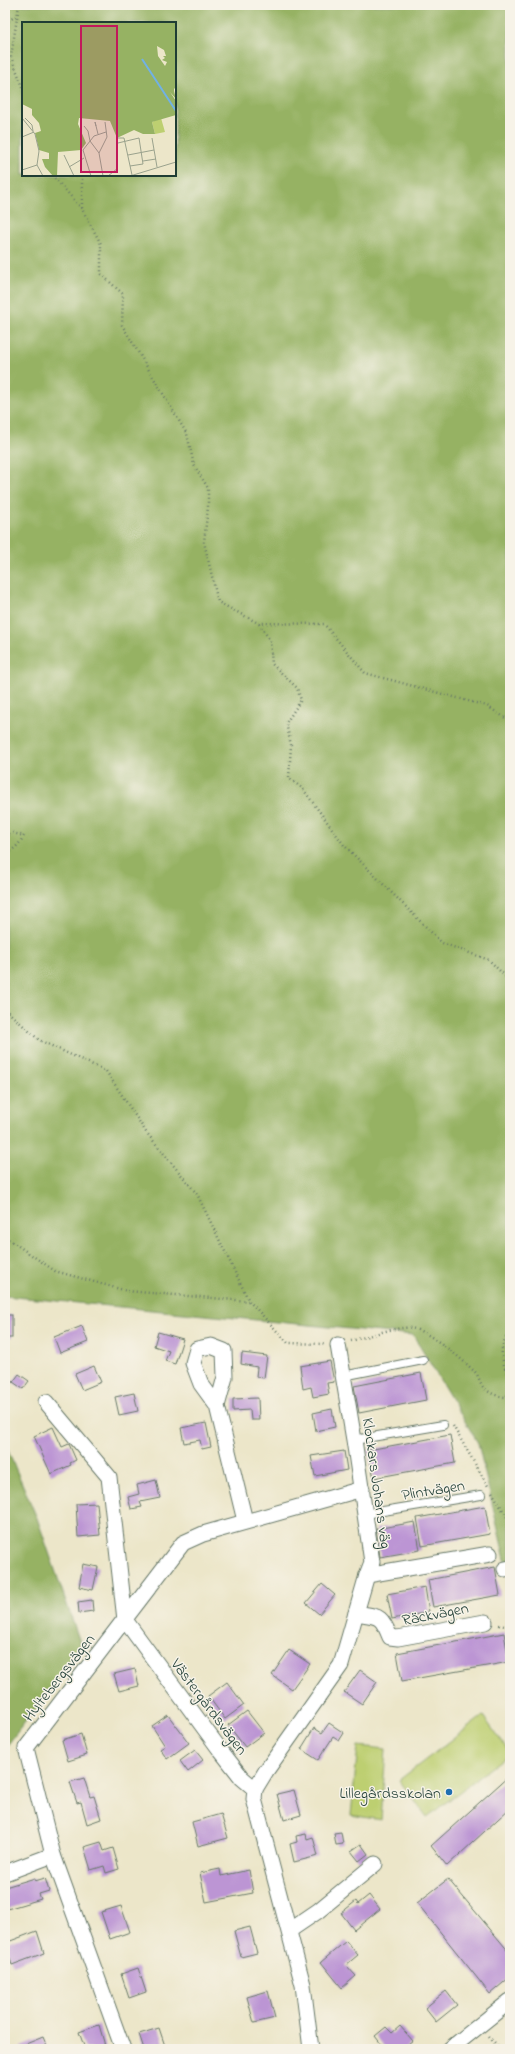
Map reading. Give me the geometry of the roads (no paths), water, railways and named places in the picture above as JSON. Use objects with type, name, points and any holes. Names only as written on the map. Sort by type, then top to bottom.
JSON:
[{"type":"street","name":"Klockars Johans väg","points":[[256,1789],[266,1771],[341,1665],[366,1575],[372,1562],[362,1489],[338,1345]]},
{"type":"street","name":"Västergårdsvägen","points":[[46,1402],[109,1477],[125,1620],[221,1751],[242,1778],[256,1789]]},
{"type":"street","points":[[217,1406],[245,1521]]},
{"type":"street","name":"Hyltebergsvägen","points":[[123,2049],[53,1855],[26,1748],[183,1543],[203,1534],[245,1521],[362,1489]]},
{"type":"street","points":[[366,1575],[490,1554]]},
{"type":"street","name":"Räckvägen","points":[[356,1613],[380,1618],[384,1621],[390,1637],[398,1638],[484,1622]]},
{"type":"street","points":[[256,1789],[254,1799],[290,1930],[303,1985],[311,2049]]},
{"type":"street","points":[[5,1873],[53,1855]]},
{"type":"street","points":[[290,1930],[318,1911],[375,1864]]},
{"type":"street","points":[[450,2049],[510,2001]]},
{"type":"lane","points":[[343,1376],[423,1360]]},
{"type":"lane","points":[[354,1440],[443,1425]]},
{"type":"lane","name":"Plintvägen","points":[[365,1514],[481,1495]]},
{"type":"place","name":"Lillegårdsskolan","points":[[449,1792]]}]
